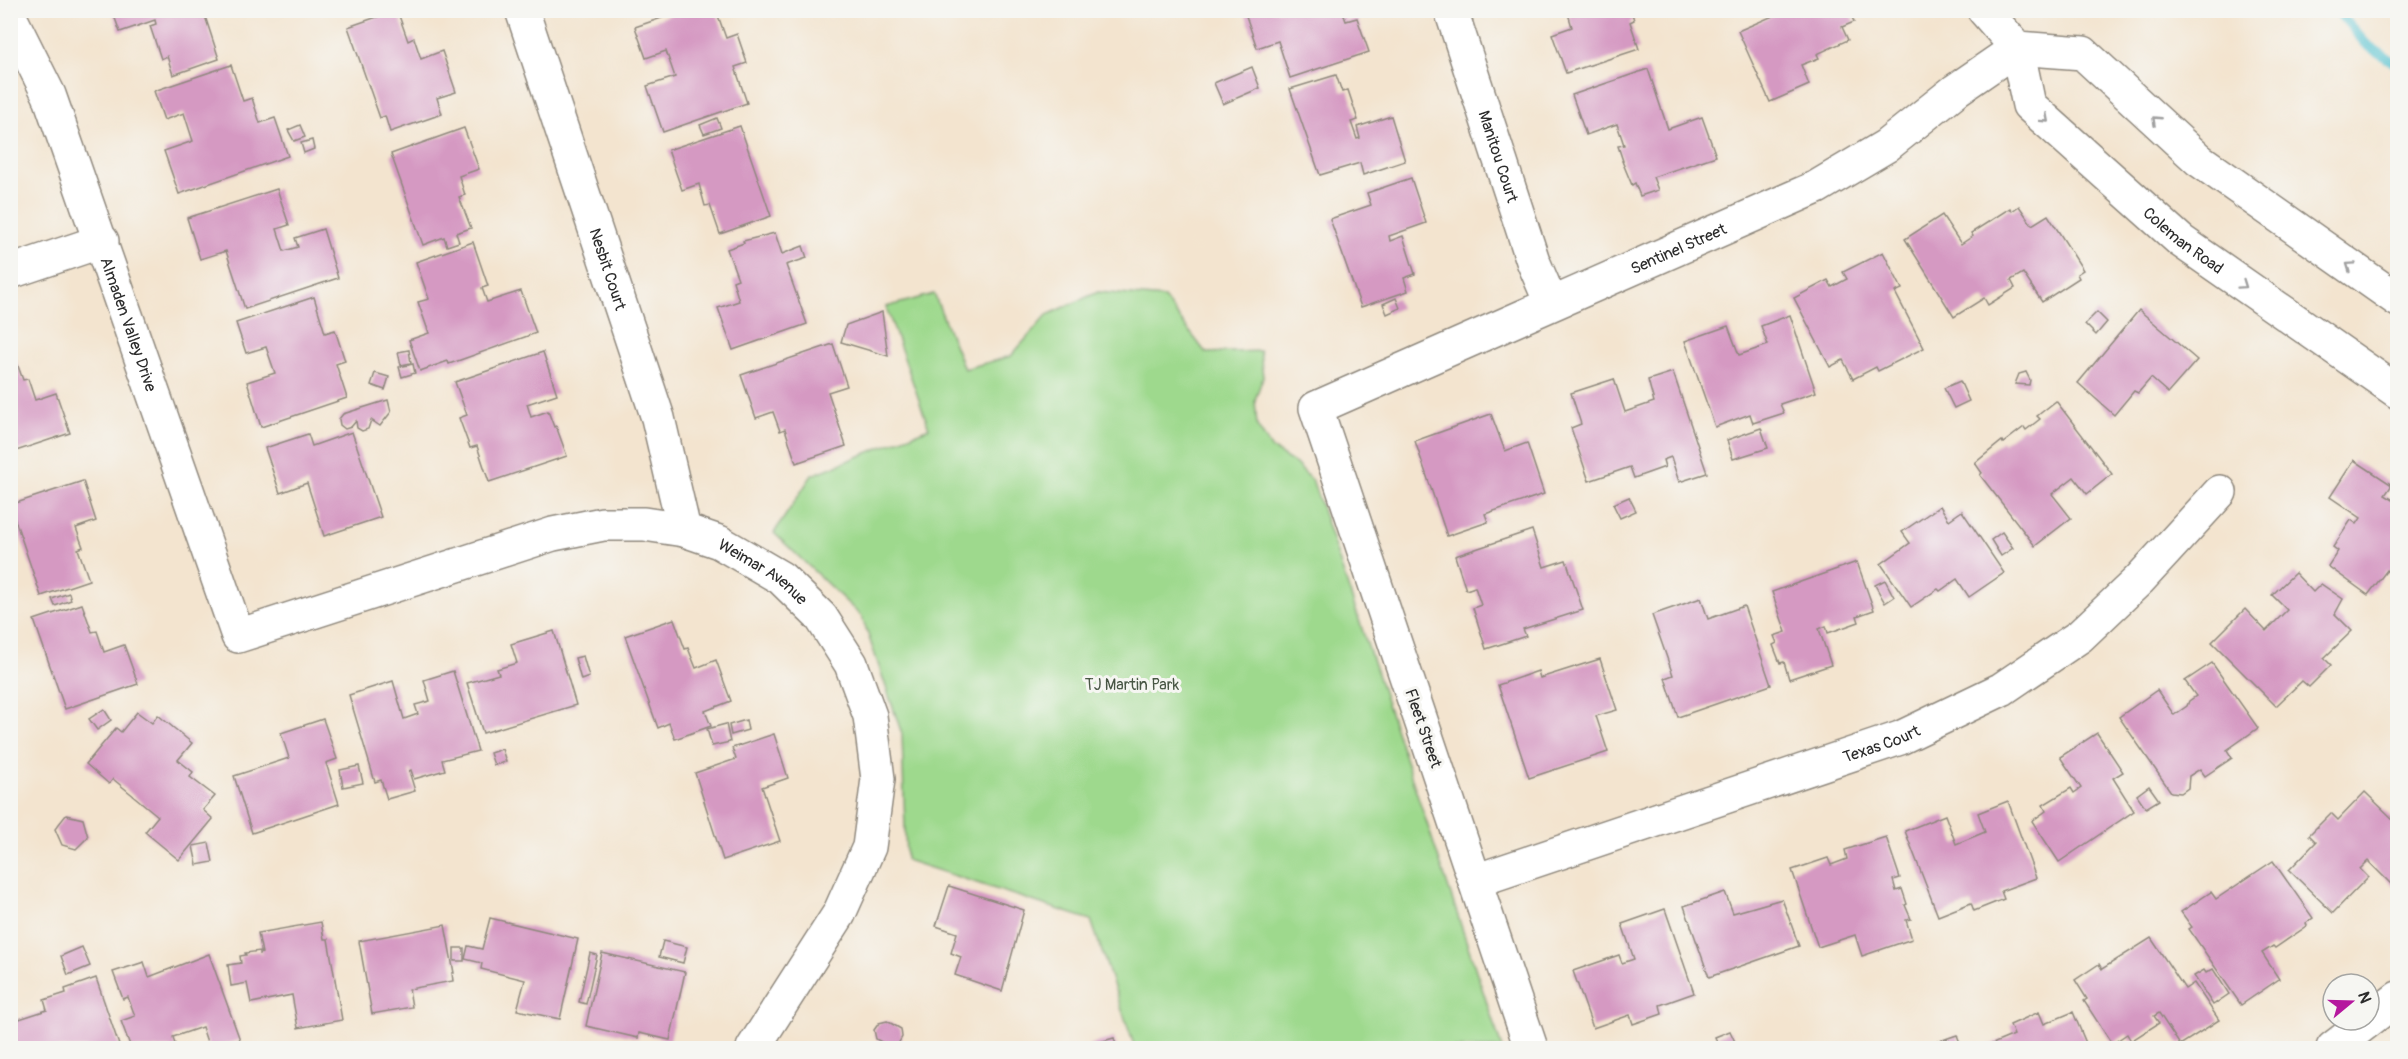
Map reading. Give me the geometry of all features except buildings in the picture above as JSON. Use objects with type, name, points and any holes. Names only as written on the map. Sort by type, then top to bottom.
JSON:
[{"type":"street","name":"Nesbit Court","points":[[522,10],[658,418],[684,531]]},
{"type":"street","name":"Manitou Court","points":[[1451,10],[1533,261],[1551,303]]},
{"type":"street","points":[[1984,10],[2018,48],[2083,53],[2199,160],[2397,300]]},
{"type":"street","name":"Almaden Valley Drive","points":[[10,17],[50,95],[238,636]]},
{"type":"street","name":"Sentinel Street","points":[[1316,408],[1817,187],[1886,146],[1956,90],[2018,48]]},
{"type":"street","name":"Coleman Road","points":[[2018,48],[2029,105],[2181,241],[2397,392]]},
{"type":"street","points":[[10,272],[102,241]]},
{"type":"street","name":"Fleet Street","points":[[1316,408],[1531,1048]]},
{"type":"street","name":"Texas Court","points":[[1475,881],[1900,738],[2002,689],[2080,636],[2139,580],[2220,492]]},
{"type":"street","name":"Weimar Avenue","points":[[238,636],[553,534],[603,524],[644,524],[684,531],[719,542],[781,578],[821,617],[851,664],[870,716],[878,779],[869,847],[839,914],[753,1048]]},
{"type":"street","points":[[2333,1048],[2397,998]]},
{"type":"green space","name":"TJ Martin Park","points":[[1098,292],[1164,298],[1206,353],[1260,351],[1263,377],[1255,400],[1257,426],[1272,449],[1296,464],[1313,482],[1502,1048],[1135,1048],[1091,920],[906,860],[902,734],[862,617],[774,533],[812,475],[929,428],[886,307],[934,294],[964,369],[1011,356],[1047,315]]},
{"type":"waterway","points":[[2336,10],[2367,45],[2398,65]]}]
